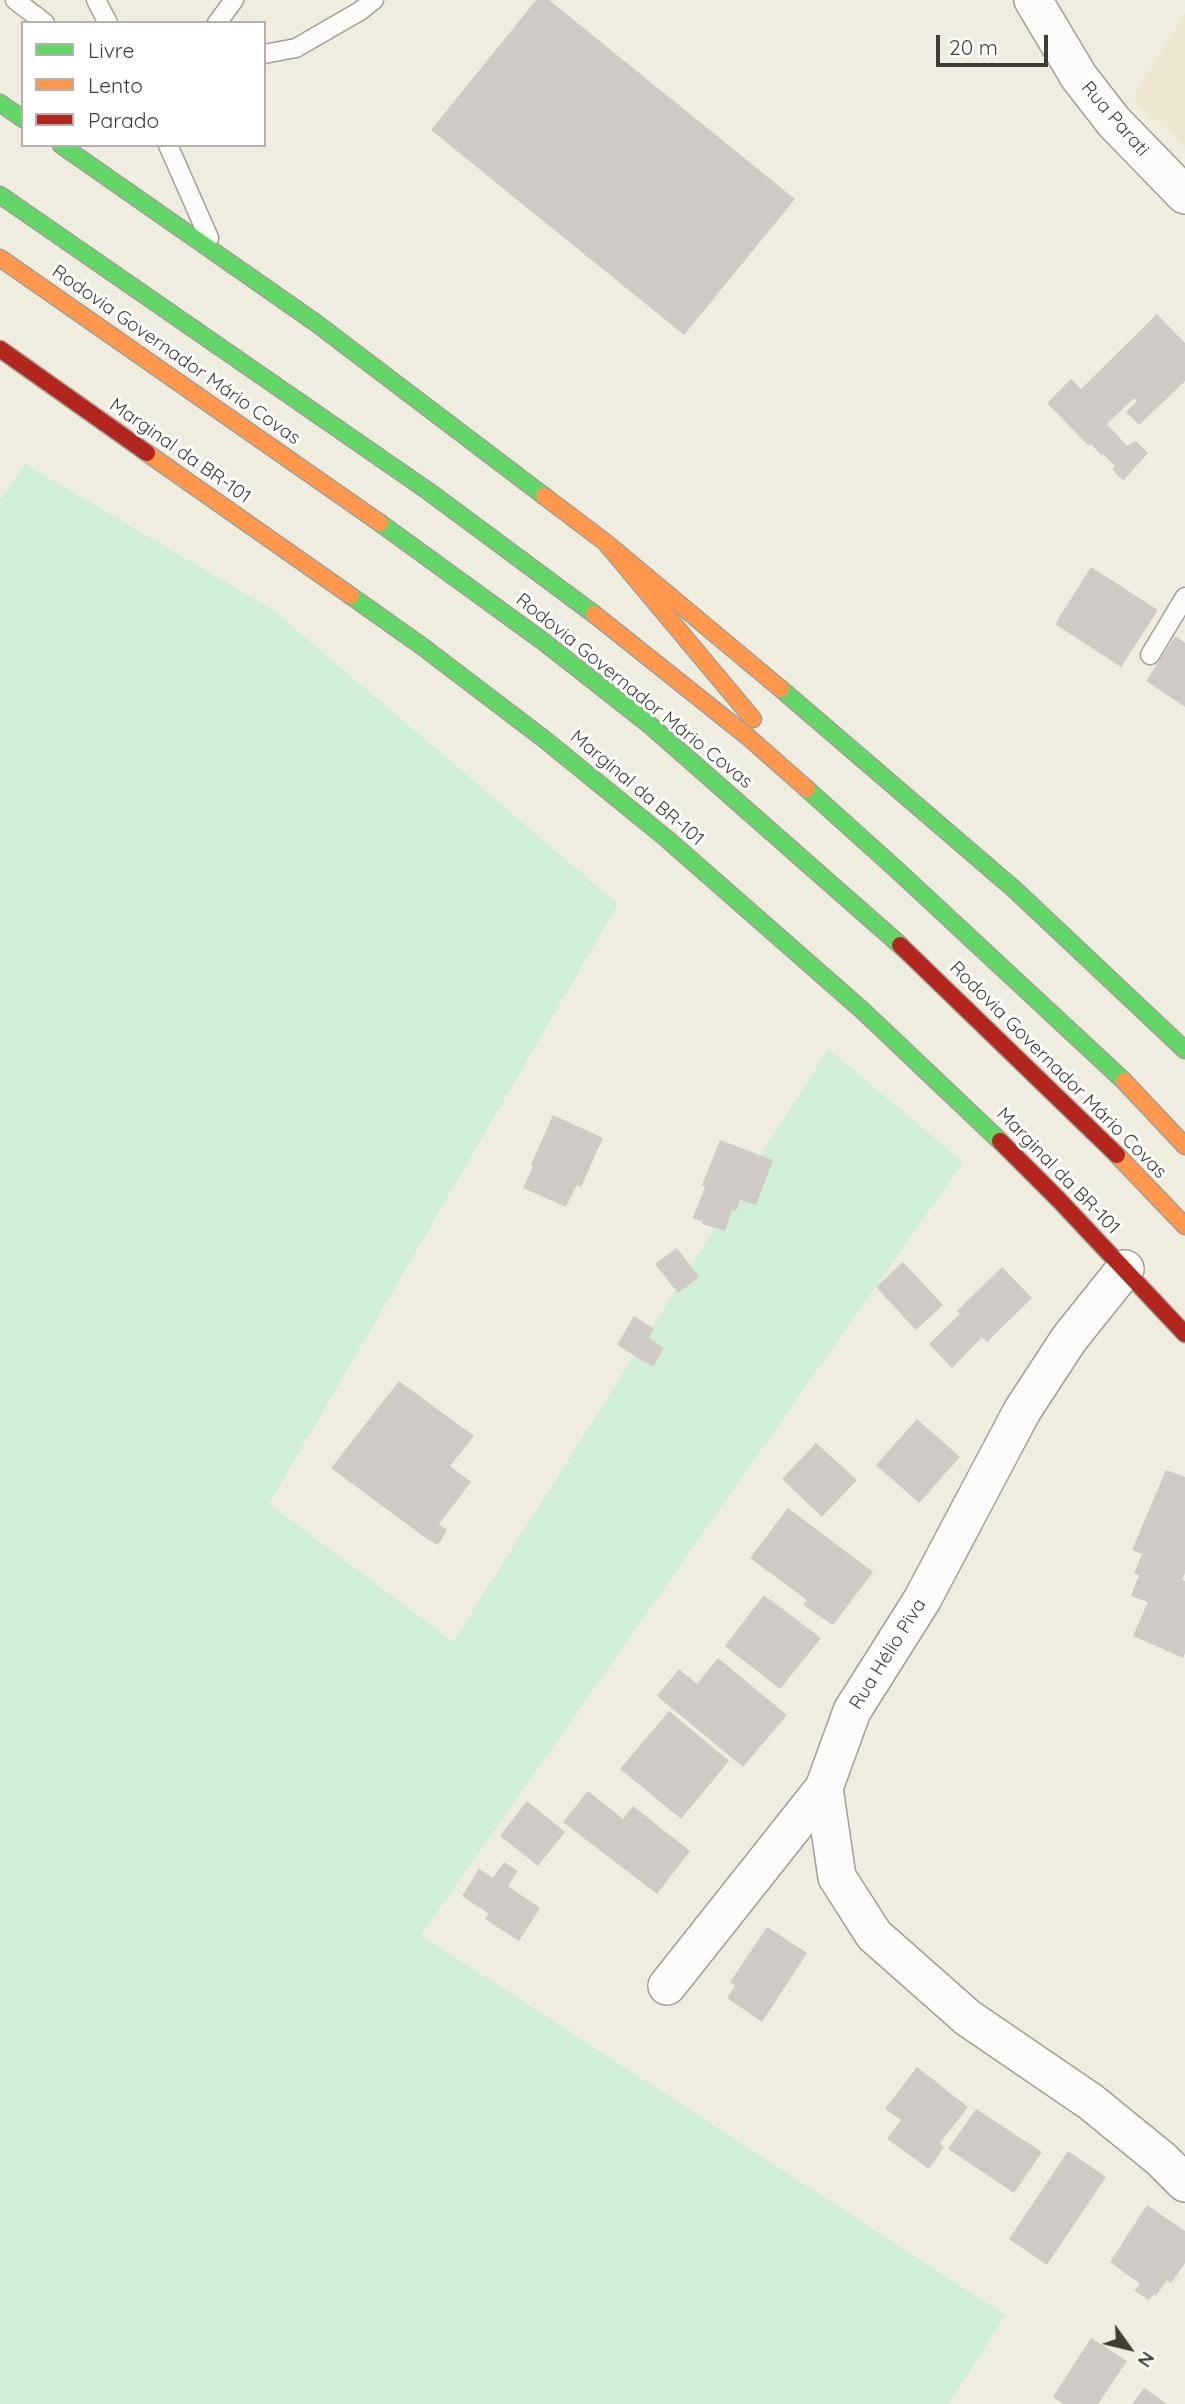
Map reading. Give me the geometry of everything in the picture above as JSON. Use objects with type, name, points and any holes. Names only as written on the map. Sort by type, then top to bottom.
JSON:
[{"type":"main road","points":[[0,103],[21,118]]},
{"type":"main road","points":[[64,147],[316,323],[605,542],[840,738],[1004,880],[1185,1050]]},
{"type":"main road","name":"Rodovia Governador Mário Covas","points":[[0,195],[416,483],[565,592],[747,736],[1110,1067],[1185,1146]]},
{"type":"main road","name":"Rodovia Governador Mário Covas","points":[[0,258],[431,559],[544,642],[651,726],[875,922],[996,1035],[1117,1154],[1185,1226]]},
{"type":"main road","name":"Marginal da BR-101","points":[[0,349],[423,647],[626,805],[765,923],[970,1111],[1185,1334]]},
{"type":"main road","points":[[605,542],[822,802]]},
{"type":"street","name":"Rua Parati","points":[[1033,0],[1079,77],[1114,122],[1185,195]]},
{"type":"street","name":"Rua Hélio Piva","points":[[1125,1269],[1069,1339],[1021,1411],[922,1600],[852,1711],[824,1788],[838,1877],[874,1935],[968,2018],[1091,2102],[1161,2159],[1185,2183]]},
{"type":"street","points":[[667,1986],[824,1788]]},
{"type":"lane","points":[[15,0],[42,21]]},
{"type":"lane","points":[[96,0],[107,21]]},
{"type":"lane","points":[[218,21],[234,0]]},
{"type":"lane","points":[[266,54],[296,48],[374,0]]},
{"type":"lane","points":[[169,147],[216,254]]},
{"type":"lane","points":[[1150,655],[1185,597]]},
{"type":"shaded area","points":[[1185,13],[1185,147],[1132,98]]},
{"type":"green space","points":[[25,464],[273,610],[618,904],[269,1504],[453,1642],[828,1049],[963,1162],[421,1935],[1005,2315],[949,2404],[0,2404],[0,500]]},
{"type":"building","points":[[536,0],[549,0],[795,199],[684,335],[431,130]]},
{"type":"building","points":[[1157,314],[1185,343],[1185,381],[1139,425],[1126,412],[1137,401],[1134,398],[1107,424],[1127,446],[1136,441],[1148,453],[1123,481],[1112,469],[1115,466],[1091,444],[1089,446],[1047,403],[1071,379],[1081,389]]},
{"type":"building","points":[[1091,567],[1158,610],[1121,667],[1055,624]]},
{"type":"building","points":[[1175,636],[1185,643],[1185,707],[1146,681]]},
{"type":"building","points":[[553,1115],[603,1138],[581,1187],[577,1185],[566,1207],[523,1188]]},
{"type":"building","points":[[720,1140],[773,1160],[756,1205],[740,1200],[736,1211],[732,1210],[725,1231],[702,1224],[703,1222],[693,1218],[705,1187],[702,1185]]},
{"type":"building","points":[[677,1248],[699,1277],[678,1293],[655,1264]]},
{"type":"building","points":[[903,1262],[943,1305],[916,1330],[876,1287]]},
{"type":"building","points":[[1002,1267],[1032,1298],[987,1342],[982,1337],[952,1368],[929,1344],[960,1314],[957,1311]]},
{"type":"building","points":[[634,1316],[654,1329],[649,1338],[664,1348],[653,1367],[617,1345]]},
{"type":"building","points":[[399,1381],[474,1436],[450,1466],[471,1482],[439,1524],[447,1530],[438,1545],[331,1468]]},
{"type":"building","points":[[917,1419],[960,1457],[919,1503],[876,1465]]},
{"type":"building","points":[[816,1443],[857,1480],[822,1517],[782,1479]]},
{"type":"building","points":[[1166,1470],[1185,1477],[1183,1658],[1133,1636],[1148,1602],[1131,1596],[1139,1575],[1134,1573],[1142,1554],[1132,1550]]},
{"type":"building","points":[[788,1508],[873,1572],[833,1625],[803,1605],[807,1600],[750,1558]]},
{"type":"building","points":[[764,1595],[821,1638],[780,1689],[725,1646]]},
{"type":"building","points":[[718,1658],[787,1715],[743,1767],[657,1696],[679,1669],[697,1684]]},
{"type":"building","points":[[669,1711],[729,1761],[681,1819],[620,1769]]},
{"type":"building","points":[[588,1791],[623,1819],[633,1806],[690,1851],[657,1894],[563,1822]]},
{"type":"building","points":[[527,1801],[565,1832],[538,1866],[500,1836]]},
{"type":"building","points":[[504,1862],[518,1871],[508,1886],[540,1908],[519,1941],[485,1919],[489,1914],[462,1896],[479,1869],[493,1878]]},
{"type":"building","points":[[767,1927],[807,1953],[762,2022],[727,1998],[735,1986],[730,1982]]},
{"type":"building","points":[[917,2067],[968,2107],[940,2143],[944,2147],[929,2169],[887,2139],[901,2120],[885,2109]]},
{"type":"building","points":[[976,2109],[1042,2152],[1014,2193],[948,2149]]},
{"type":"building","points":[[1068,2151],[1106,2177],[1047,2265],[1009,2239]]},
{"type":"building","points":[[1147,2205],[1185,2231],[1185,2263],[1171,2283],[1167,2280],[1156,2296],[1154,2294],[1149,2300],[1134,2291],[1140,2284],[1110,2262]]},
{"type":"building","points":[[1091,2338],[1127,2361],[1098,2404],[1063,2404],[1053,2397]]},
{"type":"building","points":[[1144,2388],[1167,2404],[1132,2404]]},
{"type":"traffic: fast","points":[[0,103],[21,118]]},
{"type":"traffic: fast","points":[[64,147],[316,323],[544,496]]},
{"type":"traffic: fast","points":[[0,195],[428,491],[594,614]]},
{"type":"traffic: fast","points":[[380,523],[544,642],[651,726],[900,945]]},
{"type":"traffic: fast","points":[[351,596],[544,739],[667,839],[862,1010],[1000,1141]]},
{"type":"traffic: fast","points":[[781,689],[1014,889],[1185,1050]]},
{"type":"traffic: fast","points":[[807,789],[1124,1081]]},
{"type":"traffic: slow","points":[[0,258],[380,523]]},
{"type":"traffic: slow","points":[[147,453],[351,596]]},
{"type":"traffic: slow","points":[[544,496],[605,542],[781,689]]},
{"type":"traffic: slow","points":[[605,542],[753,719]]},
{"type":"traffic: slow","points":[[594,614],[747,736],[807,789]]},
{"type":"traffic: slow","points":[[1124,1081],[1185,1146]]},
{"type":"traffic: slow","points":[[1117,1155],[1185,1226]]},
{"type":"traffic: jam","points":[[0,349],[147,453]]},
{"type":"traffic: jam","points":[[900,945],[1117,1155]]},
{"type":"traffic: jam","points":[[1000,1141],[1185,1334]]}]
